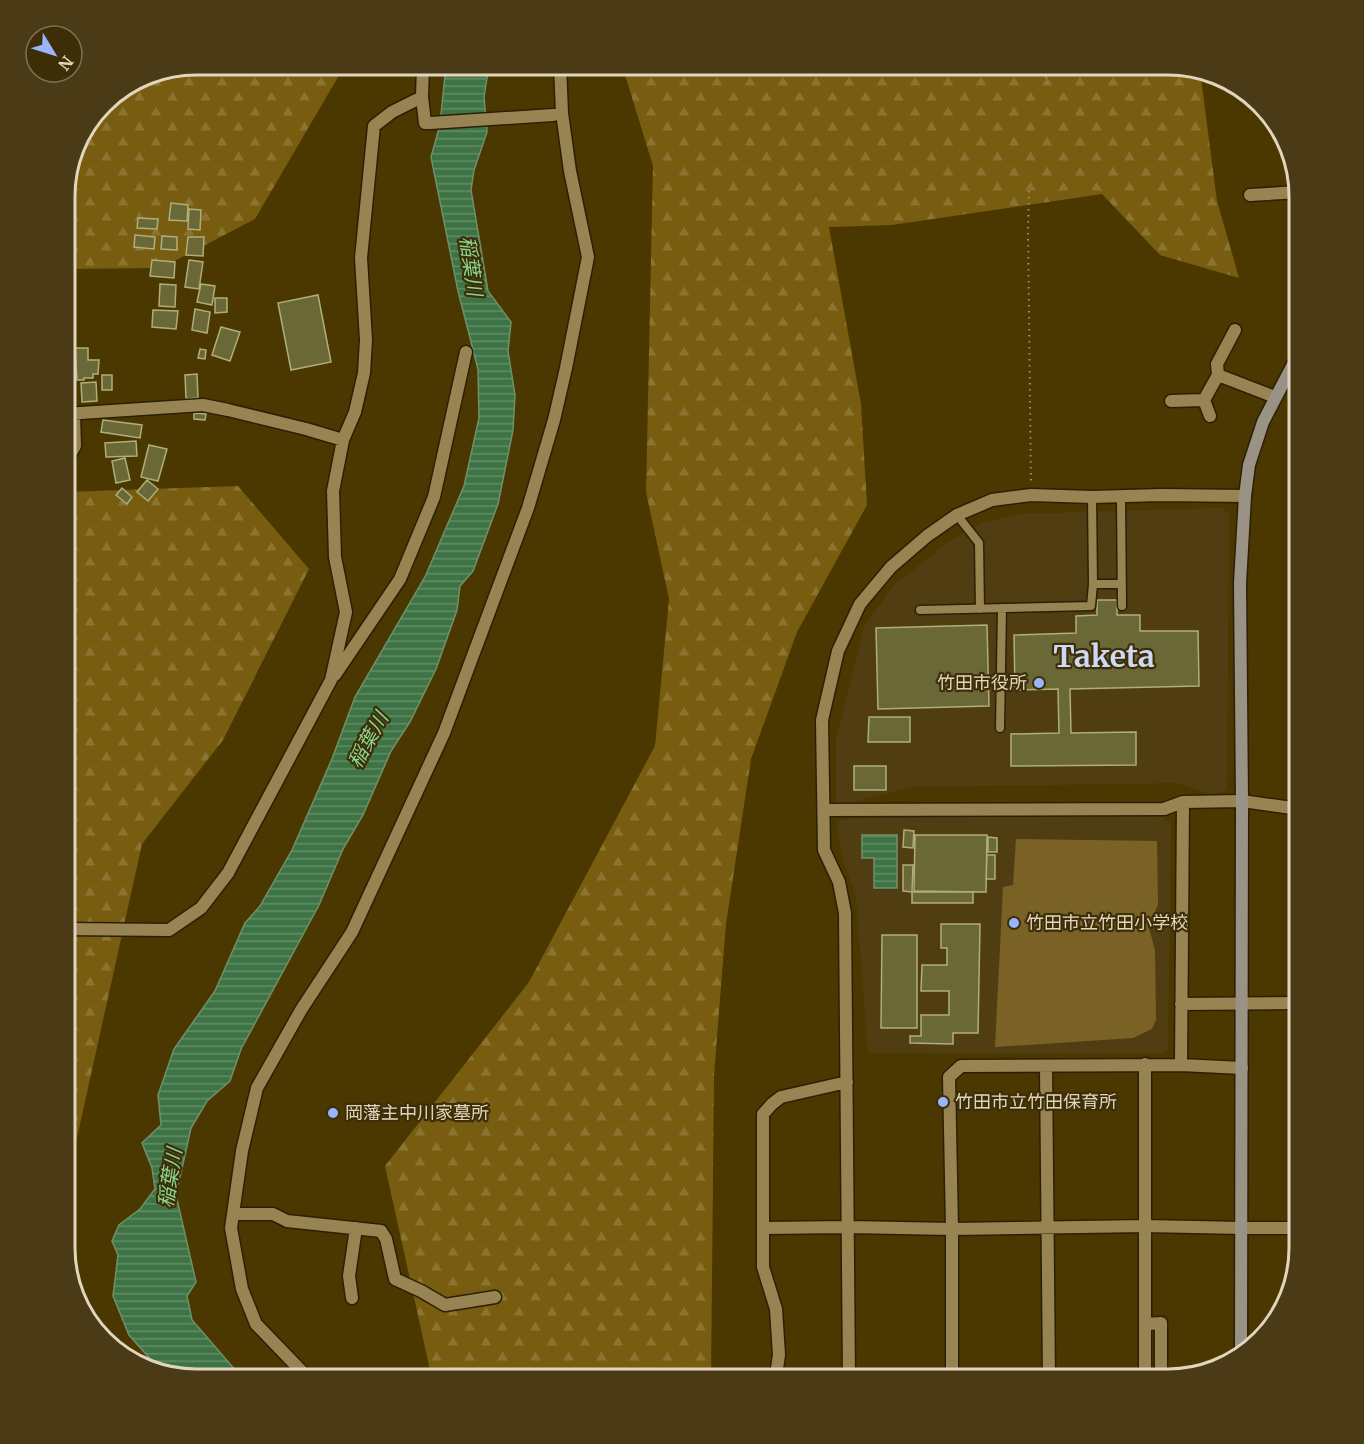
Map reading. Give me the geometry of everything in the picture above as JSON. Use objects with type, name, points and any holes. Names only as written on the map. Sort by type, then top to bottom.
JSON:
[{"type":"street","points":[[423,75],[425,123],[558,114]]},
{"type":"street","points":[[299,1369],[256,1324],[242,1288],[231,1228],[242,1151],[257,1088],[301,1010],[352,932],[444,733],[528,508],[554,420],[588,257],[558,114],[560,75]]},
{"type":"street","points":[[331,680],[346,612],[335,557],[333,491],[343,440],[355,412],[364,373],[366,340],[361,258],[374,126],[392,112],[422,97]]},
{"type":"street","points":[[1250,195],[1289,193]]},
{"type":"street","points":[[1210,417],[1204,400],[1218,375],[1217,364],[1235,330]]},
{"type":"street","points":[[75,929],[169,930],[201,908],[228,873],[331,680],[400,579],[434,497],[466,352]]},
{"type":"street","points":[[1243,1343],[1240,583],[1245,496],[1250,465],[1263,422],[1289,371]]},
{"type":"street","points":[[1218,375],[1275,397]]},
{"type":"street","points":[[1171,401],[1204,400]]},
{"type":"street","points":[[75,414],[203,405],[343,440]]},
{"type":"street","points":[[849,1369],[845,913],[839,882],[824,850],[822,720],[838,651],[860,604],[891,567],[927,536],[957,515],[992,500],[1031,495],[1245,496]]},
{"type":"street","points":[[824,810],[1164,809],[1183,802],[1242,801],[1289,808]]},
{"type":"street","points":[[1181,1065],[1183,802]]},
{"type":"street","points":[[1181,1004],[1289,1003]]},
{"type":"street","points":[[952,1369],[949,1077],[961,1066],[1144,1064],[1242,1068]]},
{"type":"street","points":[[1144,1064],[1145,1369]]},
{"type":"street","points":[[1046,1066],[1049,1369]]},
{"type":"street","points":[[777,1369],[779,1355],[776,1309],[763,1267],[763,1114],[781,1097],[847,1082]]},
{"type":"street","points":[[233,1214],[273,1214],[287,1221],[381,1231],[386,1239],[395,1279],[445,1305],[495,1297]]},
{"type":"street","points":[[763,1228],[952,1229],[1145,1226],[1289,1228]]},
{"type":"street","points":[[352,1298],[349,1276],[356,1228]]},
{"type":"street","points":[[1145,1324],[1161,1323],[1161,1369]]},
{"type":"lane","points":[[920,610],[1091,606],[1092,497]]},
{"type":"lane","points":[[1121,497],[1122,606]]},
{"type":"lane","points":[[957,515],[979,543],[980,609]]},
{"type":"lane","points":[[1093,584],[1121,584]]},
{"type":"lane","points":[[1000,728],[1002,608]]},
{"type":"path","points":[[1045,75],[1048,84]]},
{"type":"path","points":[[1029,191],[1031,495]]},
{"type":"path","points":[[1282,384],[1289,390]]},
{"type":"shaded area","name":"竹田市役所","points":[[1222,508],[1229,514],[1227,790],[1213,795],[1178,783],[912,787],[836,806],[836,739],[864,627],[892,587],[947,543],[983,523],[1017,514]]},
{"type":"shaded area","name":"竹田市立竹田小学校","points":[[1160,814],[1171,824],[1168,1050],[1159,1054],[868,1053],[856,897],[842,857],[837,827],[839,821],[852,818]]},
{"type":"shaded area","points":[[1016,839],[1157,841],[1158,904],[1149,928],[1155,950],[1156,1020],[1152,1029],[1133,1038],[995,1047],[1003,887],[1013,885]]},
{"type":"green space","points":[[188,75],[339,75],[255,219],[161,268],[75,269],[75,188],[79,165],[95,129],[105,116],[129,95],[150,84],[173,77]]},
{"type":"green space","points":[[625,75],[1176,75],[1191,77],[1201,80],[1217,201],[1239,278],[1160,255],[1102,194],[892,225],[829,227],[861,404],[867,505],[797,632],[751,759],[726,924],[714,1075],[711,1369],[430,1369],[385,1166],[529,982],[655,746],[669,599],[646,492],[653,166]]},
{"type":"green space","points":[[238,486],[309,569],[223,740],[142,844],[75,1147],[75,492]]},
{"type":"water","name":"稲葉川","points":[[445,75],[487,75],[484,97],[487,132],[474,170],[471,190],[488,291],[511,322],[508,351],[515,395],[513,430],[498,504],[473,571],[460,586],[457,610],[436,669],[410,722],[391,751],[363,815],[343,849],[319,905],[241,1049],[230,1081],[207,1101],[191,1128],[176,1195],[196,1282],[187,1296],[192,1320],[234,1369],[173,1367],[151,1360],[129,1335],[113,1296],[118,1255],[112,1241],[119,1225],[140,1209],[155,1189],[152,1168],[142,1143],[161,1125],[158,1095],[174,1049],[215,991],[245,923],[260,906],[292,850],[332,759],[355,697],[425,577],[464,486],[479,418],[478,369],[458,291],[431,157],[440,125]]},
{"type":"water","points":[[862,835],[897,835],[897,888],[874,888],[874,858],[862,858]]},
{"type":"building","points":[[171,203],[188,205],[187,221],[169,220]]},
{"type":"building","points":[[189,209],[201,210],[200,230],[188,229]]},
{"type":"building","points":[[138,218],[158,219],[157,229],[137,228]]},
{"type":"building","points":[[135,235],[155,237],[154,249],[134,247]]},
{"type":"building","points":[[162,236],[177,237],[177,250],[161,249]]},
{"type":"building","points":[[188,237],[204,237],[203,256],[186,255]]},
{"type":"building","points":[[152,260],[175,262],[174,278],[150,276]]},
{"type":"building","points":[[189,260],[203,262],[199,289],[185,287]]},
{"type":"building","points":[[160,284],[176,285],[175,307],[159,306]]},
{"type":"building","points":[[201,284],[215,286],[212,305],[197,302]]},
{"type":"building","points":[[318,295],[331,362],[291,370],[278,303]]},
{"type":"building","points":[[215,298],[227,298],[227,312],[215,313]]},
{"type":"building","points":[[195,309],[210,312],[207,333],[192,330]]},
{"type":"building","points":[[153,310],[178,311],[176,329],[152,327]]},
{"type":"building","points":[[221,327],[240,332],[230,361],[212,355]]},
{"type":"building","points":[[75,348],[88,348],[88,360],[99,360],[98,374],[93,374],[93,378],[77,380]]},
{"type":"building","points":[[200,349],[206,350],[205,359],[198,358]]},
{"type":"building","points":[[197,374],[198,398],[186,399],[185,375]]},
{"type":"building","points":[[102,375],[112,375],[112,390],[102,390]]},
{"type":"building","points":[[96,382],[97,401],[82,402],[81,383]]},
{"type":"building","points":[[194,413],[206,414],[205,420],[194,419]]},
{"type":"building","points":[[103,420],[142,425],[140,438],[101,432]]},
{"type":"building","points":[[136,441],[137,456],[106,457],[105,443]]},
{"type":"building","points":[[149,445],[167,449],[158,481],[141,477]]},
{"type":"building","points":[[125,458],[130,480],[116,483],[112,461]]},
{"type":"building","points":[[147,480],[158,489],[148,501],[137,492]]},
{"type":"building","points":[[122,488],[132,497],[127,504],[116,495]]},
{"type":"building","points":[[1097,600],[1117,600],[1117,615],[1140,615],[1140,631],[1198,631],[1199,686],[1070,689],[1071,733],[1136,732],[1136,765],[1011,766],[1011,734],[1059,733],[1058,689],[1015,690],[1014,635],[1076,633],[1076,616],[1097,615]]},
{"type":"building","points":[[987,625],[989,706],[878,709],[876,628]]},
{"type":"building","points":[[869,717],[910,717],[910,742],[868,742]]},
{"type":"building","points":[[854,766],[886,766],[886,790],[854,790]]},
{"type":"building","points":[[904,830],[914,831],[913,848],[903,847]]},
{"type":"building","points":[[915,835],[987,835],[986,892],[914,891]]},
{"type":"building","points":[[988,837],[997,838],[997,852],[988,852]]},
{"type":"building","points":[[987,855],[995,855],[995,879],[986,879]]},
{"type":"building","points":[[903,865],[913,865],[912,892],[903,891]]},
{"type":"building","points":[[912,892],[973,892],[973,903],[912,903]]},
{"type":"building","points":[[941,924],[980,924],[978,1033],[953,1033],[953,1044],[910,1043],[910,1036],[921,1036],[921,1015],[949,1015],[949,991],[921,991],[922,965],[947,965],[947,948],[941,948]]},
{"type":"building","points":[[882,935],[917,935],[917,1028],[881,1028]]},
{"type":"place","name":"竹田市役所","points":[[1039,683]]},
{"type":"place","name":"竹田市立竹田小学校","points":[[1014,923]]},
{"type":"place","name":"竹田市立竹田保育所","points":[[943,1102]]},
{"type":"place","name":"岡藩主中川家墓所","points":[[333,1113]]},
{"type":"district","name":"Taketa","points":[[1104,657]]}]
